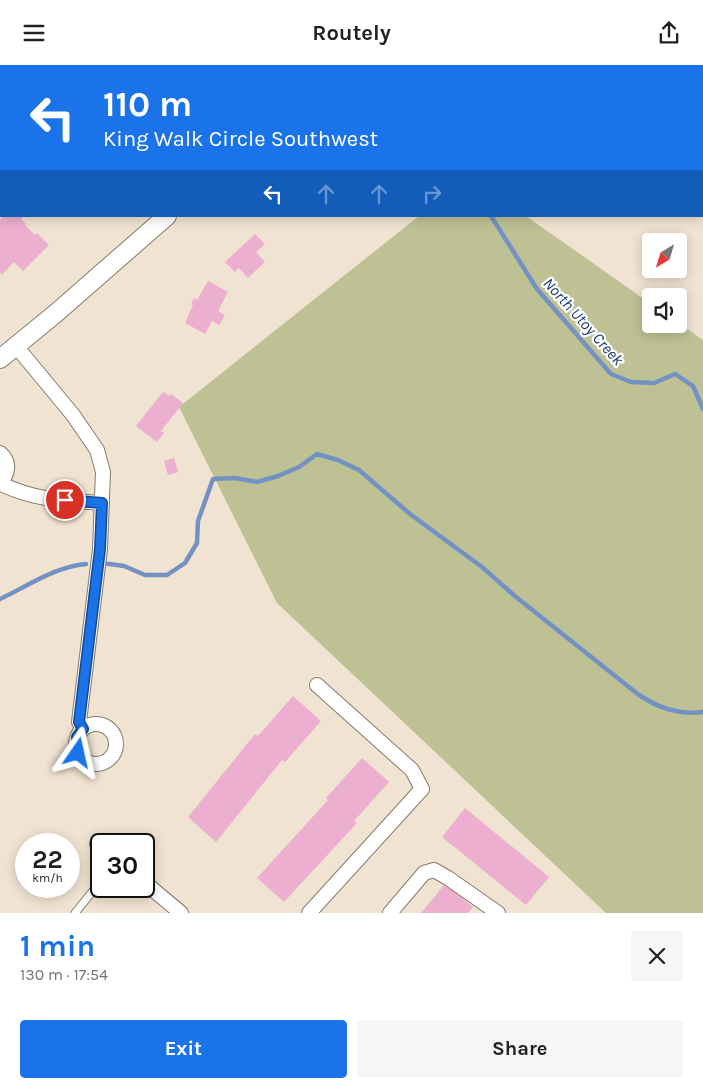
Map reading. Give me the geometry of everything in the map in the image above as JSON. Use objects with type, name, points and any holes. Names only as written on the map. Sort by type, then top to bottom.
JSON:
[{"type":"street","points":[[0,359],[164,217]]},
{"type":"street","points":[[16,346],[73,415],[97,450],[103,472],[100,549],[79,722],[83,729]]},
{"type":"street","points":[[0,453],[4,456],[8,465],[7,475],[0,484],[22,494],[46,499],[102,503]]},
{"type":"street","points":[[309,913],[422,789],[412,770],[318,685]]},
{"type":"street","points":[[390,913],[424,873],[434,870],[496,912]]},
{"type":"street","points":[[155,892],[177,912]]},
{"type":"lane","points":[[75,913],[90,895]]},
{"type":"green space","points":[[418,217],[527,217],[642,298],[642,333],[687,333],[687,329],[703,340],[703,913],[606,913],[277,603],[179,407]]},
{"type":"building","points":[[2,217],[23,217],[21,219],[25,225],[35,235],[37,233],[49,245],[23,271],[14,262],[2,275],[0,272],[0,220]]},
{"type":"building","points":[[255,234],[265,244],[256,252],[265,262],[248,278],[239,268],[235,272],[225,262]]},
{"type":"building","points":[[208,281],[228,292],[218,311],[225,315],[219,325],[212,321],[205,334],[185,323],[194,298],[197,300]]},
{"type":"building","points":[[163,392],[169,396],[171,394],[183,403],[161,431],[164,433],[157,442],[136,426]]},
{"type":"building","points":[[174,458],[178,472],[168,475],[164,461]]},
{"type":"building","points":[[293,696],[321,721],[285,762],[282,760],[216,842],[188,817],[255,734],[258,736]]},
{"type":"building","points":[[362,758],[389,782],[354,821],[357,823],[284,902],[257,878],[328,800],[326,798]]},
{"type":"building","points":[[465,808],[549,877],[526,905],[442,837]]},
{"type":"building","points":[[445,884],[473,907],[468,913],[421,913]]},
{"type":"waterway","name":"North Utoy Creek","points":[[492,217],[537,289],[611,374],[631,382],[654,383],[675,374],[693,386],[703,409]]},
{"type":"waterway","points":[[102,563],[124,566],[145,575],[167,575],[185,563],[197,543],[198,521],[213,479],[235,478],[257,482],[299,467],[317,454],[338,460],[359,470],[410,514],[482,567],[516,597],[639,695],[654,704],[669,709],[694,713],[703,712]]},
{"type":"waterway","points":[[0,599],[52,573],[86,564]]},
{"type":"route","points":[[65,500],[102,503],[100,549],[79,722],[83,729],[77,737],[76,749],[78,753]]}]
